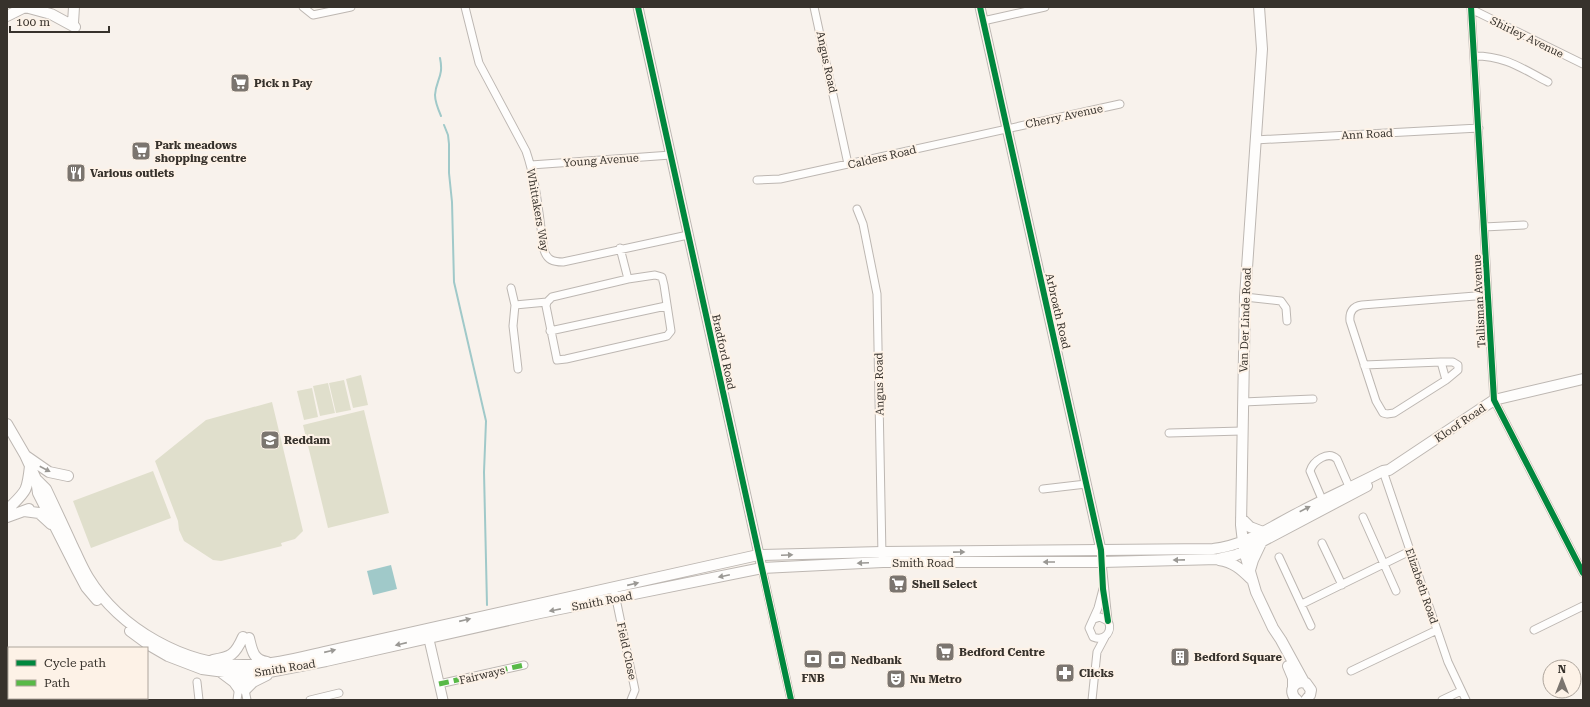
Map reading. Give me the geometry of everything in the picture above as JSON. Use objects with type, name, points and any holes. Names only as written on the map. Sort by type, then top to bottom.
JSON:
[{"type":"main road","points":[[7,16],[24,8],[51,14],[74,25],[74,7]]},
{"type":"main road","name":"Van Der Linde Road","points":[[1259,7],[1262,48],[1245,298],[1241,522],[1244,547],[1251,576],[1262,606],[1304,682],[1310,687],[1309,698]]},
{"type":"main road","name":"Kloof Road","points":[[1244,547],[1385,472],[1494,400],[1583,379]]},
{"type":"main road","points":[[7,424],[25,455],[47,501],[7,517]]},
{"type":"main road","points":[[25,455],[49,472],[68,476]]},
{"type":"main road","points":[[7,510],[27,488],[30,466]]},
{"type":"main road","points":[[7,510],[42,491]]},
{"type":"main road","name":"Smith Road","points":[[47,501],[61,539],[86,587],[110,615],[131,632],[189,665],[220,672],[275,667],[428,633],[758,555],[1102,562],[1204,559],[1231,556],[1244,547]]},
{"type":"main road","name":"Smith Road","points":[[47,501],[87,576],[114,610],[156,645],[207,662],[244,669]]},
{"type":"main road","points":[[24,511],[39,513],[51,524],[61,539]]},
{"type":"main road","points":[[1204,559],[1231,562],[1251,576],[1253,560],[1263,536],[1241,522],[1237,534],[1232,540],[1212,549]]},
{"type":"main road","name":"Smith Road","points":[[428,633],[616,599],[762,568],[882,557],[1244,547]]},
{"type":"main road","name":"Van Der Linde Road","points":[[1273,628],[1277,643],[1292,674],[1292,693],[1297,700]]},
{"type":"main road","points":[[207,662],[232,655],[246,638],[255,656],[263,662],[275,667]]},
{"type":"main road","points":[[220,672],[232,679],[244,693],[253,682],[275,667]]},
{"type":"main road","points":[[1293,687],[1297,683],[1304,682]]},
{"type":"street","points":[[303,7],[313,15],[351,7]]},
{"type":"street","name":"Whittakers Way","points":[[465,7],[479,63],[526,151],[531,164],[544,250],[549,259],[553,262],[563,262],[620,248],[688,235]]},
{"type":"street","name":"Bradford Road","points":[[638,7],[791,700]]},
{"type":"street","name":"Angus Road","points":[[814,7],[848,164]]},
{"type":"street","name":"Arbroath Road","points":[[980,7],[1101,550],[1103,589],[1108,621]]},
{"type":"street","points":[[983,21],[1046,7]]},
{"type":"street","name":"Tallisman Avenue","points":[[1471,8],[1494,400],[1583,573]]},
{"type":"street","name":"Shirley Avenue","points":[[1471,8],[1583,64]]},
{"type":"street","points":[[1474,56],[1488,56],[1504,59],[1548,82]]},
{"type":"street","name":"Cherry Avenue","points":[[1007,128],[1120,104]]},
{"type":"street","name":"Calders Road","points":[[757,180],[780,179],[1007,128]]},
{"type":"street","name":"Ann Road","points":[[1255,140],[1479,128]]},
{"type":"street","name":"Young Avenue","points":[[531,164],[671,155]]},
{"type":"street","name":"Angus Road","points":[[857,209],[863,224],[877,294],[882,557]]},
{"type":"street","points":[[1484,227],[1524,225]]},
{"type":"street","points":[[620,248],[628,279]]},
{"type":"street","points":[[656,275],[662,277],[670,331],[667,336],[566,360],[557,360],[550,331],[546,306],[547,302],[552,297],[628,279],[656,275]]},
{"type":"street","points":[[511,288],[515,305],[513,326],[518,369]]},
{"type":"street","points":[[1364,365],[1441,362],[1453,362],[1458,364],[1458,370],[1446,380],[1394,413],[1383,413],[1378,407],[1364,365],[1349,316],[1352,309],[1356,306],[1488,295]]},
{"type":"street","points":[[1245,298],[1281,301],[1286,308],[1287,321]]},
{"type":"street","points":[[515,305],[547,302]]},
{"type":"street","points":[[550,331],[666,306]]},
{"type":"street","points":[[1441,362],[1446,380]]},
{"type":"street","points":[[1243,402],[1313,399]]},
{"type":"street","points":[[1169,433],[1242,431]]},
{"type":"street","points":[[1324,504],[1310,471],[1315,462],[1326,456],[1332,456],[1337,459],[1351,491]]},
{"type":"street","name":"Elizabeth Road","points":[[1385,472],[1448,662],[1466,700]]},
{"type":"street","points":[[1043,489],[1086,484]]},
{"type":"street","points":[[1363,517],[1396,591]]},
{"type":"street","points":[[1322,543],[1342,585]]},
{"type":"street","points":[[1302,604],[1410,551]]},
{"type":"street","points":[[1279,557],[1312,626]]},
{"type":"street","name":"Field Close","points":[[614,588],[635,690],[631,700]]},
{"type":"street","name":"Arbroath Road","points":[[1094,619],[1103,589]]},
{"type":"street","points":[[1534,630],[1583,606]]},
{"type":"street","points":[[1092,700],[1097,652],[1094,637],[1089,628],[1091,621],[1094,619],[1103,618],[1108,621],[1110,632],[1105,637],[1097,652]]},
{"type":"street","points":[[1352,671],[1437,630]]},
{"type":"street","points":[[428,633],[443,700]]},
{"type":"street","points":[[1094,637],[1099,639],[1105,637]]},
{"type":"street","name":"Fairways","points":[[439,684],[524,665]]},
{"type":"street","points":[[237,700],[244,693],[244,669]]},
{"type":"street","points":[[197,682],[199,700]]},
{"type":"street","points":[[1442,700],[1461,691]]},
{"type":"street","points":[[310,700],[339,693]]},
{"type":"green space","points":[[361,375],[368,405],[353,408],[346,379]]},
{"type":"green space","points":[[344,380],[351,410],[336,413],[329,383]]},
{"type":"green space","points":[[328,383],[335,413],[320,416],[313,386]]},
{"type":"green space","points":[[312,388],[318,417],[304,420],[297,391]]},
{"type":"green space","points":[[272,402],[303,531],[295,539],[281,543],[282,546],[221,561],[213,560],[184,541],[155,461],[206,420]]},
{"type":"green space","points":[[364,410],[389,513],[328,528],[303,425]]},
{"type":"green space","points":[[153,471],[171,518],[91,548],[73,501]]},
{"type":"water","points":[[391,565],[397,589],[373,595],[367,571]]},
{"type":"waterway","points":[[440,58],[441,70],[435,95],[436,103],[441,116]]},
{"type":"waterway","points":[[444,125],[448,135],[449,144],[454,282],[486,421],[484,472],[487,605]]},
{"type":"marked path","points":[[439,684],[524,665]]},
{"type":"cycle path","points":[[638,7],[791,700]]},
{"type":"cycle path","points":[[980,7],[1101,550],[1103,589],[1108,621]]},
{"type":"cycle path","points":[[1471,7],[1494,400],[1583,573]]},
{"type":"place","name":"Pick n Pay","points":[[240,83]]},
{"type":"place","name":"Park meadows shopping centre","points":[[141,151]]},
{"type":"place","name":"Various outlets","points":[[76,173]]},
{"type":"place","name":"Reddam","points":[[270,440]]},
{"type":"place","name":"Shell Select","points":[[898,584]]},
{"type":"place","name":"Bedford Centre","points":[[945,652]]},
{"type":"place","name":"Bedford Square","points":[[1180,657]]},
{"type":"place","name":"FNB","points":[[813,659]]},
{"type":"place","name":"Nedbank","points":[[837,660]]},
{"type":"place","name":"Clicks","points":[[1065,673]]},
{"type":"place","name":"Nu Metro","points":[[896,679]]}]
